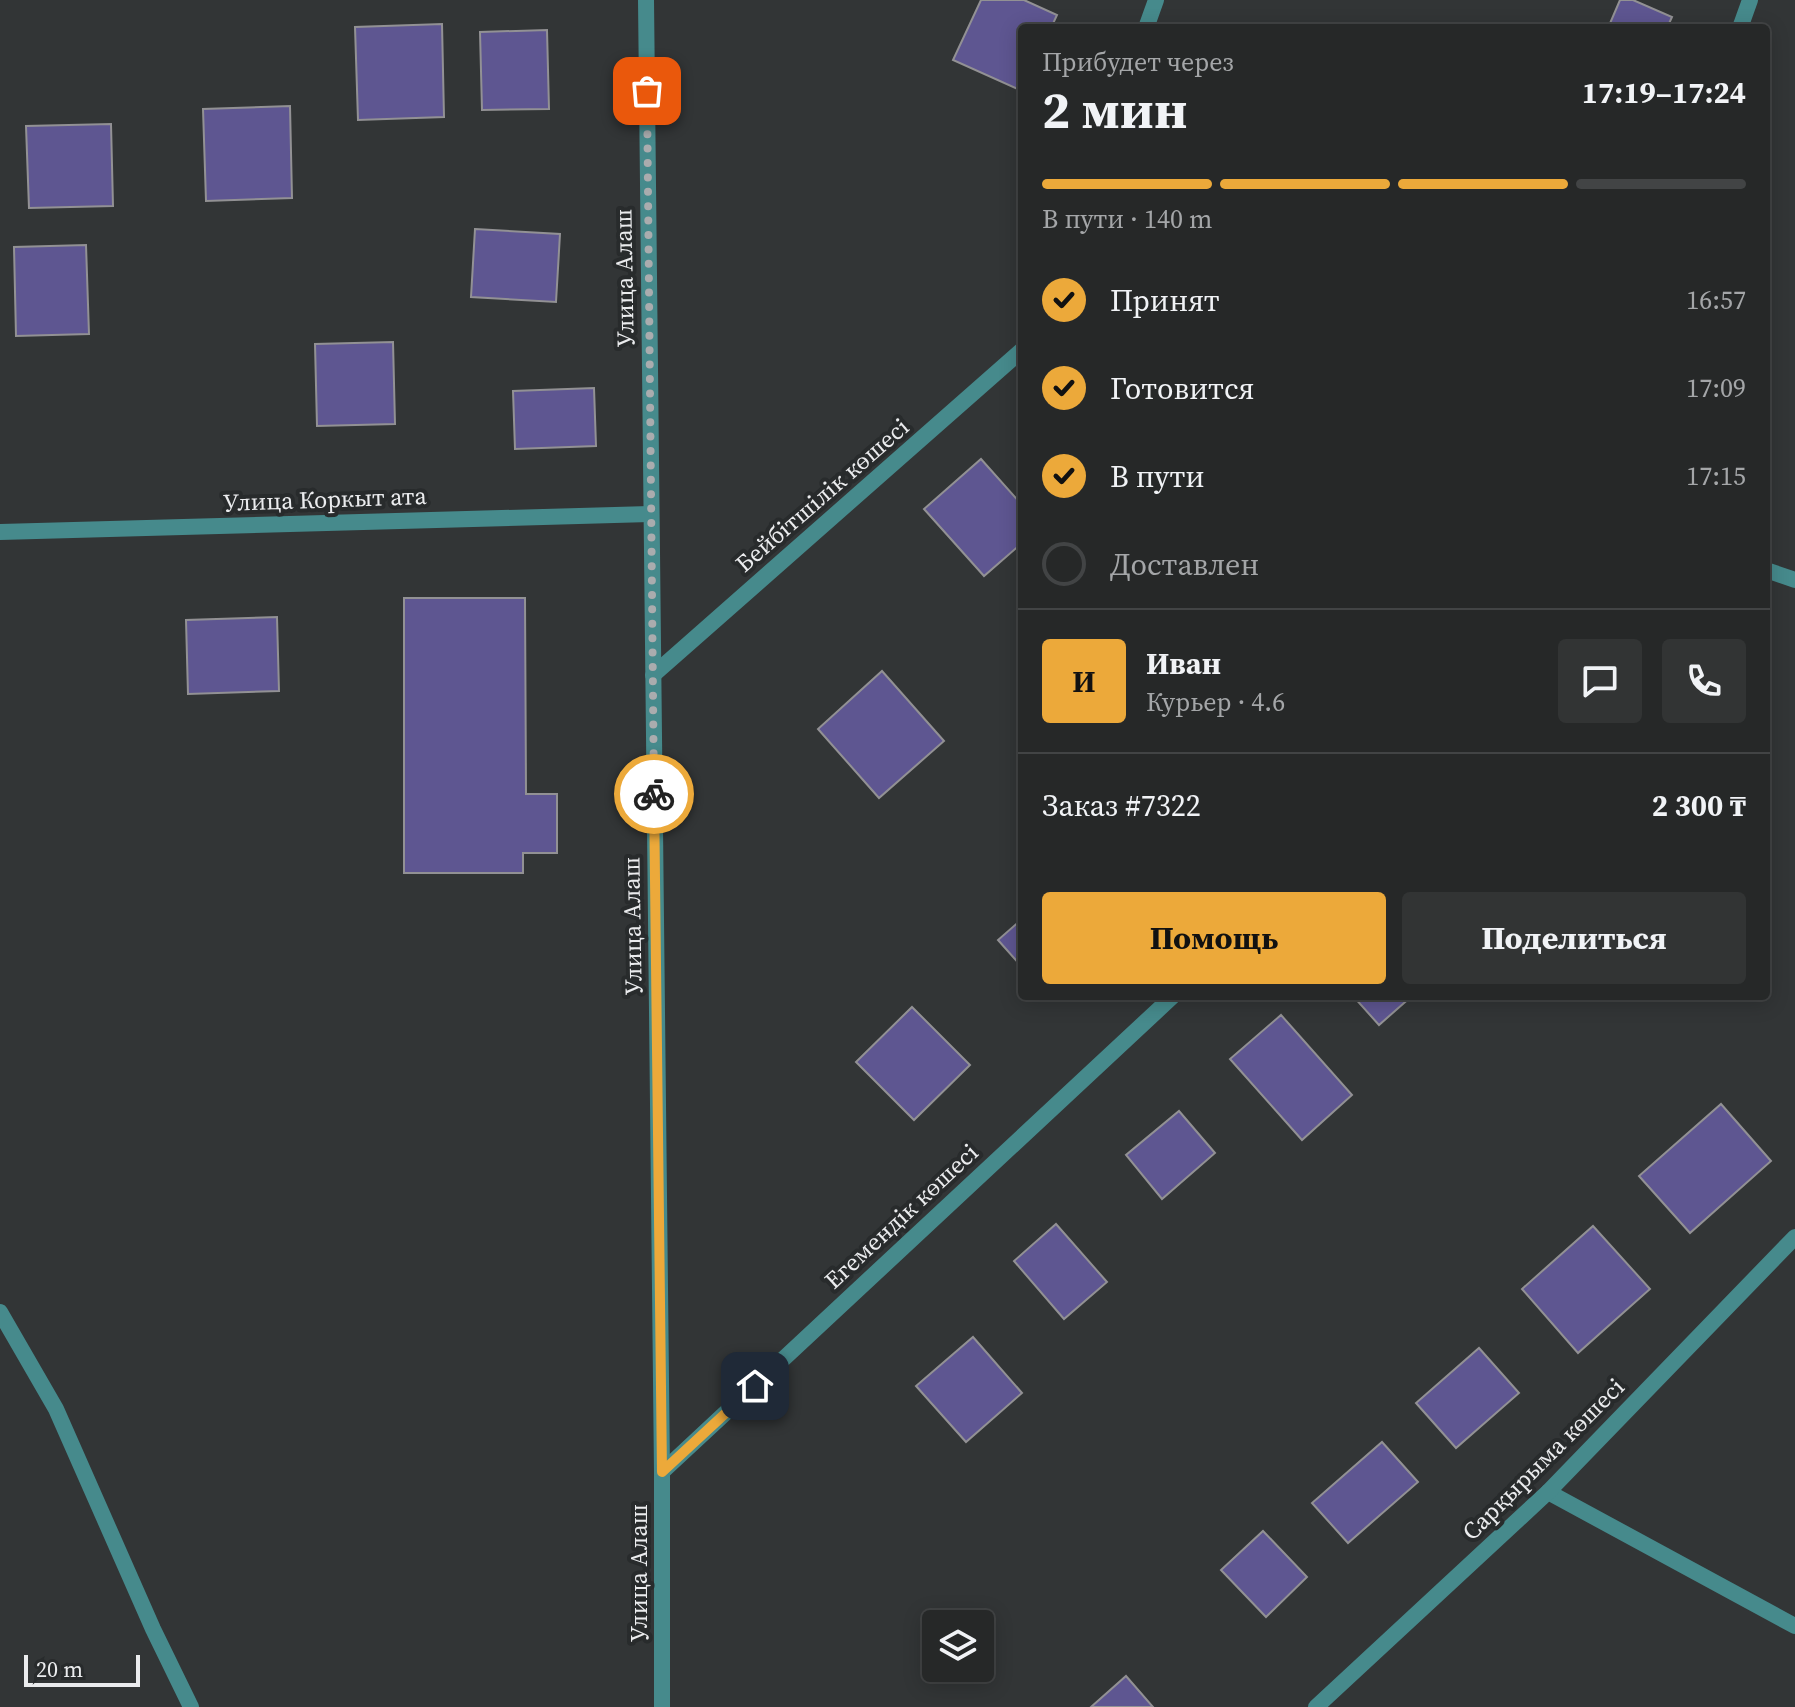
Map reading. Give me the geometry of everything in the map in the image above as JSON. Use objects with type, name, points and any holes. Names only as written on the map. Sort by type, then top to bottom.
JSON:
[{"type":"street","name":"Улица Алаш","points":[[646,0],[662,1707]]},
{"type":"street","points":[[1147,24],[1156,0]]},
{"type":"street","points":[[1741,24],[1750,0]]},
{"type":"street","name":"Бейбітшілік көшесі","points":[[653,675],[1018,354]]},
{"type":"street","name":"Улица Коркыт ата","points":[[0,532],[650,514]]},
{"type":"street","points":[[1770,571],[1795,580]]},
{"type":"street","name":"Егемендік көшесі","points":[[662,1472],[1169,1000]]},
{"type":"street","name":"Сарқырыма көшесі","points":[[1316,1707],[1548,1492],[1795,1237]]},
{"type":"street","points":[[0,1312],[56,1409],[153,1629],[191,1707]]},
{"type":"street","points":[[1548,1492],[1795,1626]]},
{"type":"building","points":[[981,0],[1024,0],[1057,15],[1053,24],[1018,24],[1018,89],[953,60]]},
{"type":"building","points":[[1620,0],[1633,0],[1672,17],[1669,24],[1610,24]]},
{"type":"building","points":[[442,24],[444,117],[358,120],[355,27]]},
{"type":"building","points":[[547,30],[549,109],[482,110],[480,32]]},
{"type":"building","points":[[290,106],[292,198],[206,201],[203,109]]},
{"type":"building","points":[[111,124],[113,206],[29,208],[26,126]]},
{"type":"building","points":[[475,229],[560,234],[556,302],[471,297]]},
{"type":"building","points":[[86,245],[89,334],[16,336],[14,247]]},
{"type":"building","points":[[393,342],[395,424],[317,426],[315,344]]},
{"type":"building","points":[[594,388],[596,446],[515,449],[513,391]]},
{"type":"building","points":[[981,459],[1018,501],[1018,546],[984,576],[924,509]]},
{"type":"building","points":[[404,598],[525,598],[526,794],[557,794],[557,853],[523,853],[523,873],[404,873]]},
{"type":"building","points":[[277,617],[279,691],[188,694],[186,620]]},
{"type":"building","points":[[882,671],[944,741],[879,798],[818,729]]},
{"type":"building","points":[[1018,922],[1018,962],[998,940]]},
{"type":"building","points":[[1357,1000],[1407,1000],[1379,1025]]},
{"type":"building","points":[[912,1007],[970,1065],[914,1120],[856,1062]]},
{"type":"building","points":[[1281,1015],[1352,1095],[1302,1140],[1230,1059]]},
{"type":"building","points":[[1721,1104],[1771,1161],[1690,1233],[1639,1176]]},
{"type":"building","points":[[1179,1111],[1215,1153],[1162,1199],[1126,1155]]},
{"type":"building","points":[[1056,1224],[1107,1282],[1064,1319],[1014,1261]]},
{"type":"building","points":[[1593,1226],[1650,1289],[1578,1353],[1522,1289]]},
{"type":"building","points":[[973,1337],[1022,1393],[966,1442],[916,1386]]},
{"type":"building","points":[[1479,1348],[1519,1393],[1456,1448],[1416,1403]]},
{"type":"building","points":[[1382,1442],[1418,1482],[1348,1543],[1312,1503]]},
{"type":"building","points":[[1263,1531],[1307,1577],[1266,1617],[1221,1570]]},
{"type":"building","points":[[1126,1676],[1153,1707],[1091,1707]]},
{"type":"way so far","points":[[647,91],[654,794]]},
{"type":"route","points":[[654,794],[662,1472],[755,1386]]}]
